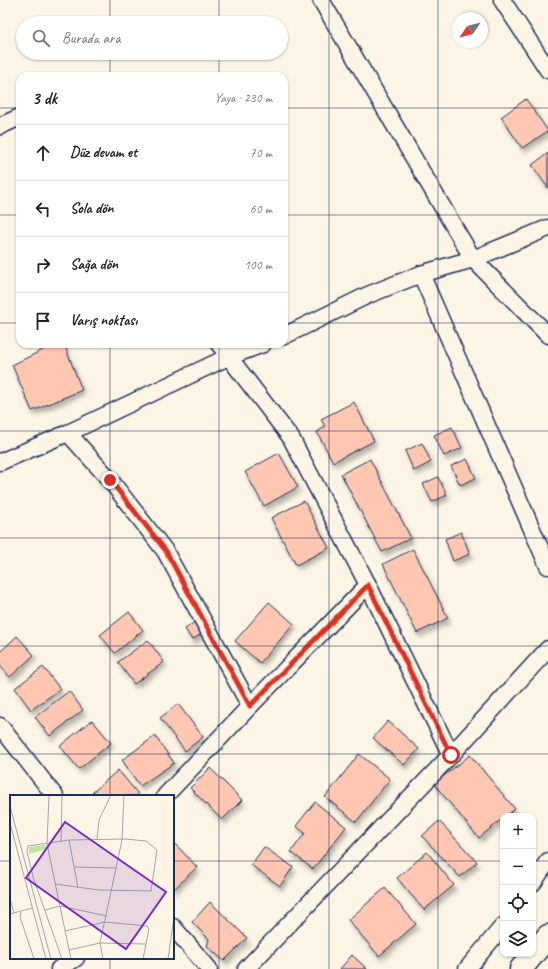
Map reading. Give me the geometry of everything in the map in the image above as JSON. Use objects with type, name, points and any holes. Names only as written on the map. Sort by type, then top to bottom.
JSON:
[{"type":"main road","points":[[521,969],[548,936]]},
{"type":"street","points":[[320,0],[472,258],[548,335]]},
{"type":"street","points":[[502,0],[548,70]]},
{"type":"street","points":[[0,126],[16,120]]},
{"type":"street","points":[[288,334],[368,295],[421,274],[472,258],[548,228]]},
{"type":"street","points":[[421,274],[548,566]]},
{"type":"street","points":[[222,348],[291,438],[368,585],[451,755]]},
{"type":"street","points":[[0,462],[68,433],[228,357],[252,348]]},
{"type":"street","points":[[68,433],[110,480],[166,551],[250,706]]},
{"type":"street","points":[[166,795],[368,585]]},
{"type":"street","points":[[246,969],[451,755],[548,649]]},
{"type":"street","points":[[0,726],[54,795]]},
{"type":"street","points":[[536,879],[548,861]]},
{"type":"street","points":[[174,928],[209,969]]},
{"type":"street","points":[[467,969],[500,930]]},
{"type":"street","points":[[59,969],[74,959]]},
{"type":"building","points":[[526,99],[548,131],[522,148],[501,117]]},
{"type":"building","points":[[548,153],[548,188],[532,165]]},
{"type":"building","points":[[47,348],[66,348],[82,390],[32,411],[12,365]]},
{"type":"building","points":[[354,402],[374,441],[333,462],[317,432],[325,427],[321,419]]},
{"type":"building","points":[[452,427],[462,448],[444,456],[434,435]]},
{"type":"building","points":[[422,443],[431,462],[414,471],[405,451]]},
{"type":"building","points":[[279,453],[298,487],[264,506],[245,472]]},
{"type":"building","points":[[370,459],[411,538],[382,552],[341,474]]},
{"type":"building","points":[[467,459],[476,478],[460,485],[451,466]]},
{"type":"building","points":[[438,477],[447,495],[432,502],[423,484]]},
{"type":"building","points":[[304,501],[329,548],[296,565],[271,518]]},
{"type":"building","points":[[461,532],[470,554],[453,561],[445,539]]},
{"type":"building","points":[[413,549],[448,618],[417,633],[383,564]]},
{"type":"building","points":[[269,602],[294,624],[260,663],[235,641]]},
{"type":"building","points":[[129,612],[143,630],[115,653],[100,635]]},
{"type":"building","points":[[196,621],[204,632],[192,640],[185,629]]},
{"type":"building","points":[[17,636],[34,655],[10,677],[0,666],[0,652]]},
{"type":"building","points":[[148,640],[164,662],[134,684],[118,662]]},
{"type":"building","points":[[43,667],[60,689],[31,710],[15,688]]},
{"type":"building","points":[[69,691],[83,710],[50,736],[35,717]]},
{"type":"building","points":[[178,704],[203,737],[185,751],[160,718]]},
{"type":"building","points":[[92,720],[111,743],[79,769],[60,746]]},
{"type":"building","points":[[388,721],[419,749],[404,765],[373,738]]},
{"type":"building","points":[[155,736],[174,763],[140,786],[122,760]]},
{"type":"building","points":[[359,754],[390,779],[356,822],[325,797]]},
{"type":"building","points":[[470,755],[515,809],[510,813],[500,813],[500,820],[479,838],[434,784]]},
{"type":"building","points":[[210,768],[242,800],[222,820],[190,788]]},
{"type":"building","points":[[118,770],[138,794],[94,795],[92,793]]},
{"type":"building","points":[[315,802],[346,827],[313,869],[291,852],[305,833],[296,826]]},
{"type":"building","points":[[439,821],[477,862],[460,877],[422,836]]},
{"type":"building","points":[[174,843],[197,867],[174,889]]},
{"type":"building","points":[[264,847],[293,867],[280,886],[251,865]]},
{"type":"building","points":[[427,852],[454,885],[424,910],[397,878]]},
{"type":"building","points":[[385,888],[416,924],[379,956],[348,920]]},
{"type":"building","points":[[210,902],[247,938],[224,961],[207,946],[209,939],[192,922]]},
{"type":"building","points":[[352,955],[367,969],[340,969]]},
{"type":"route","points":[[110,480],[166,551],[250,706],[368,585],[451,755]]}]
